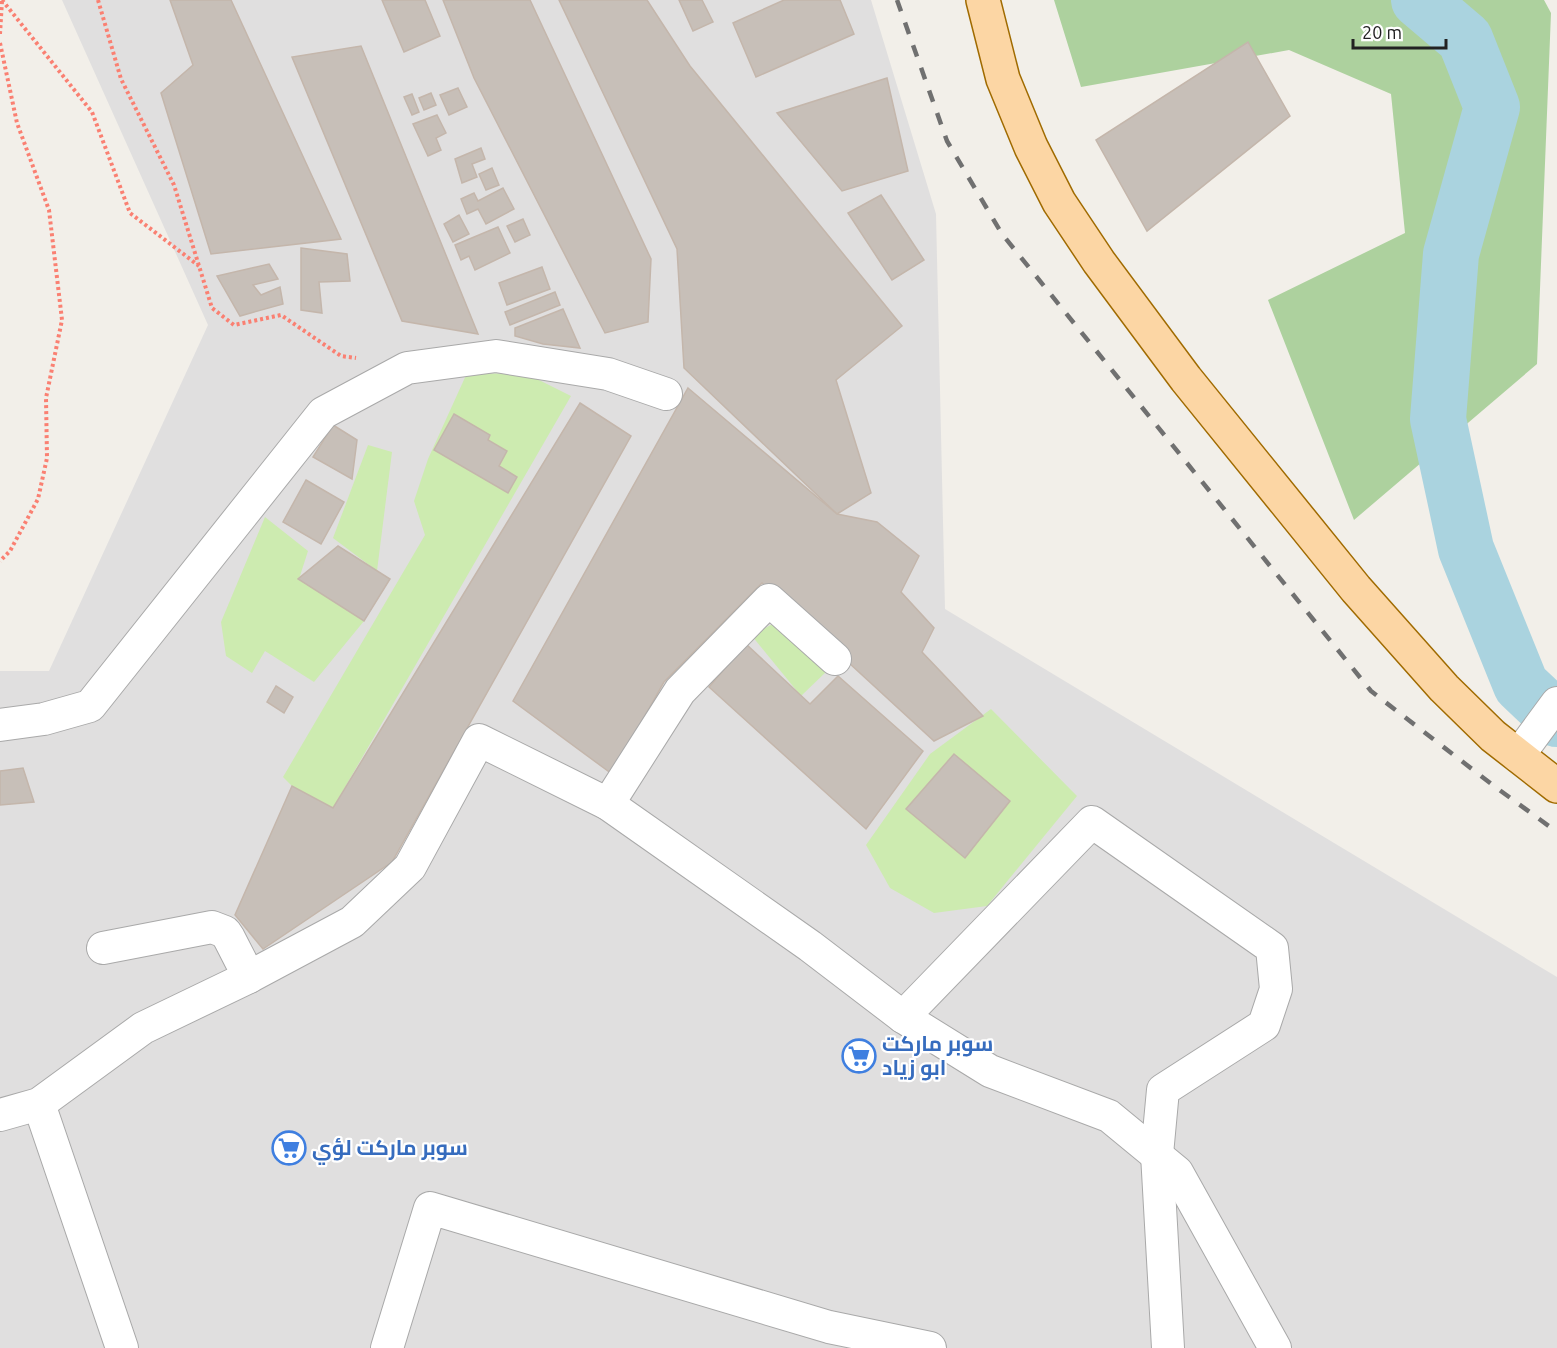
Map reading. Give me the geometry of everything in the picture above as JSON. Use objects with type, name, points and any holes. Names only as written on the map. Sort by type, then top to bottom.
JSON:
[{"type":"main road","points":[[983,0],[1003,79],[1031,147],[1059,202],[1100,262],[1186,379],[1356,589],[1444,688],[1524,747],[1557,786]]},
{"type":"street","points":[[0,725],[44,719],[90,706],[323,413],[407,368],[496,356],[608,374],[666,394]]},
{"type":"street","points":[[609,804],[680,691],[769,600],[835,659]]},
{"type":"street","points":[[1524,747],[1557,703]]},
{"type":"street","points":[[0,1115],[39,1104],[143,1028],[249,977],[352,922],[410,867],[479,740],[609,804],[810,946],[903,1017],[990,1071],[1109,1116],[1177,1172],[1275,1348]]},
{"type":"street","points":[[903,1017],[1092,822],[1272,948],[1276,989],[1264,1025],[1163,1090],[1157,1154],[1168,1348]]},
{"type":"street","points":[[103,948],[212,927],[225,932],[249,977]]},
{"type":"street","points":[[39,1104],[122,1348]]},
{"type":"street","points":[[387,1348],[430,1208],[829,1327],[930,1348]]},
{"type":"path","points":[[0,34],[2,0]]},
{"type":"path","points":[[2,0],[92,112],[130,213],[199,266]]},
{"type":"path","points":[[98,0],[121,79],[174,184],[212,308],[234,326],[282,315],[341,356],[407,368]]},
{"type":"path","points":[[0,43],[17,123],[49,210],[62,320],[46,398],[47,458],[38,499],[10,551],[0,561]]},
{"type":"shaded area","points":[[62,0],[871,0],[936,214],[945,609],[1557,977],[1557,1348],[0,1348],[0,671],[49,671],[208,325]]},
{"type":"green space","points":[[1054,0],[1544,0],[1551,13],[1537,364],[1354,520],[1268,300],[1405,233],[1391,94],[1289,50],[1081,87]]},
{"type":"green space","points":[[467,373],[527,374],[571,396],[333,808],[292,786],[283,777],[425,535],[414,501],[428,459]]},
{"type":"green space","points":[[368,445],[392,452],[377,571],[333,538]]},
{"type":"green space","points":[[265,517],[308,551],[299,579],[364,621],[314,682],[265,651],[252,673],[226,656],[221,622]]},
{"type":"green space","points":[[774,623],[827,671],[801,696],[752,636]]},
{"type":"green space","points":[[991,709],[1077,796],[987,906],[934,913],[890,888],[866,845],[930,754]]},
{"type":"building","points":[[170,0],[231,0],[341,239],[211,254],[161,93],[193,65]]},
{"type":"building","points":[[382,0],[425,0],[440,36],[404,52]]},
{"type":"building","points":[[443,0],[530,0],[651,259],[648,322],[605,333],[474,78]]},
{"type":"building","points":[[559,0],[647,0],[690,66],[902,326],[836,380],[871,493],[837,514],[684,368],[677,249]]},
{"type":"building","points":[[679,0],[702,0],[713,22],[693,31]]},
{"type":"building","points":[[784,0],[840,0],[854,34],[756,77],[733,23]]},
{"type":"building","points":[[1248,42],[1290,116],[1147,231],[1096,140]]},
{"type":"building","points":[[361,46],[478,334],[402,321],[292,57]]},
{"type":"building","points":[[887,78],[908,171],[842,191],[777,113]]},
{"type":"building","points":[[458,88],[467,107],[449,115],[440,95]]},
{"type":"building","points":[[431,93],[436,105],[424,110],[419,98]]},
{"type":"building","points":[[412,94],[419,112],[412,115],[404,97]]},
{"type":"building","points":[[437,115],[446,133],[436,138],[441,150],[428,156],[413,124]]},
{"type":"building","points":[[481,148],[485,159],[472,164],[477,177],[462,183],[455,159]]},
{"type":"building","points":[[492,168],[499,185],[486,190],[479,174]]},
{"type":"building","points":[[503,188],[514,209],[486,224],[478,209],[467,214],[461,199],[474,193],[478,201]]},
{"type":"building","points":[[881,195],[924,260],[892,280],[848,213]]},
{"type":"building","points":[[459,215],[469,234],[453,242],[444,224]]},
{"type":"building","points":[[523,219],[530,235],[515,242],[507,226]]},
{"type":"building","points":[[498,227],[510,253],[475,270],[469,256],[461,260],[455,245]]},
{"type":"building","points":[[301,248],[347,254],[350,281],[319,282],[322,313],[301,310]]},
{"type":"building","points":[[269,264],[278,279],[253,285],[261,295],[280,287],[283,304],[240,316],[217,276]]},
{"type":"building","points":[[542,267],[550,289],[507,305],[499,283]]},
{"type":"building","points":[[555,292],[560,305],[510,325],[505,312]]},
{"type":"building","points":[[563,309],[580,348],[543,344],[515,336],[515,328]]},
{"type":"building","points":[[688,388],[837,514],[877,522],[919,556],[901,592],[934,628],[922,652],[983,716],[934,741],[762,583],[664,682],[612,774],[513,701]]},
{"type":"building","points":[[580,403],[631,436],[392,862],[263,949],[235,915],[292,786],[333,808]]},
{"type":"building","points":[[454,414],[490,435],[488,440],[507,451],[499,466],[517,477],[508,493],[434,450]]},
{"type":"building","points":[[333,425],[357,440],[352,479],[313,457]]},
{"type":"building","points":[[306,480],[344,502],[321,544],[283,522]]},
{"type":"building","points":[[338,546],[390,579],[364,621],[298,579]]},
{"type":"building","points":[[746,644],[810,704],[838,676],[923,751],[866,829],[709,687]]},
{"type":"building","points":[[276,686],[293,697],[284,713],[267,702]]},
{"type":"building","points":[[954,754],[1010,801],[965,858],[906,809]]},
{"type":"building","points":[[23,768],[34,802],[0,805],[0,771]]},
{"type":"waterway","points":[[1419,0],[1465,39],[1492,107],[1451,254],[1438,419],[1466,549],[1521,685],[1557,719]]},
{"type":"railway","points":[[897,0],[947,141],[1002,234],[1371,691],[1557,832]]},
{"type":"place","name":"سوبر ماركت ابو زياد","points":[[859,1056]]},
{"type":"place","name":"سوبر ماركت لؤي","points":[[289,1148]]}]
